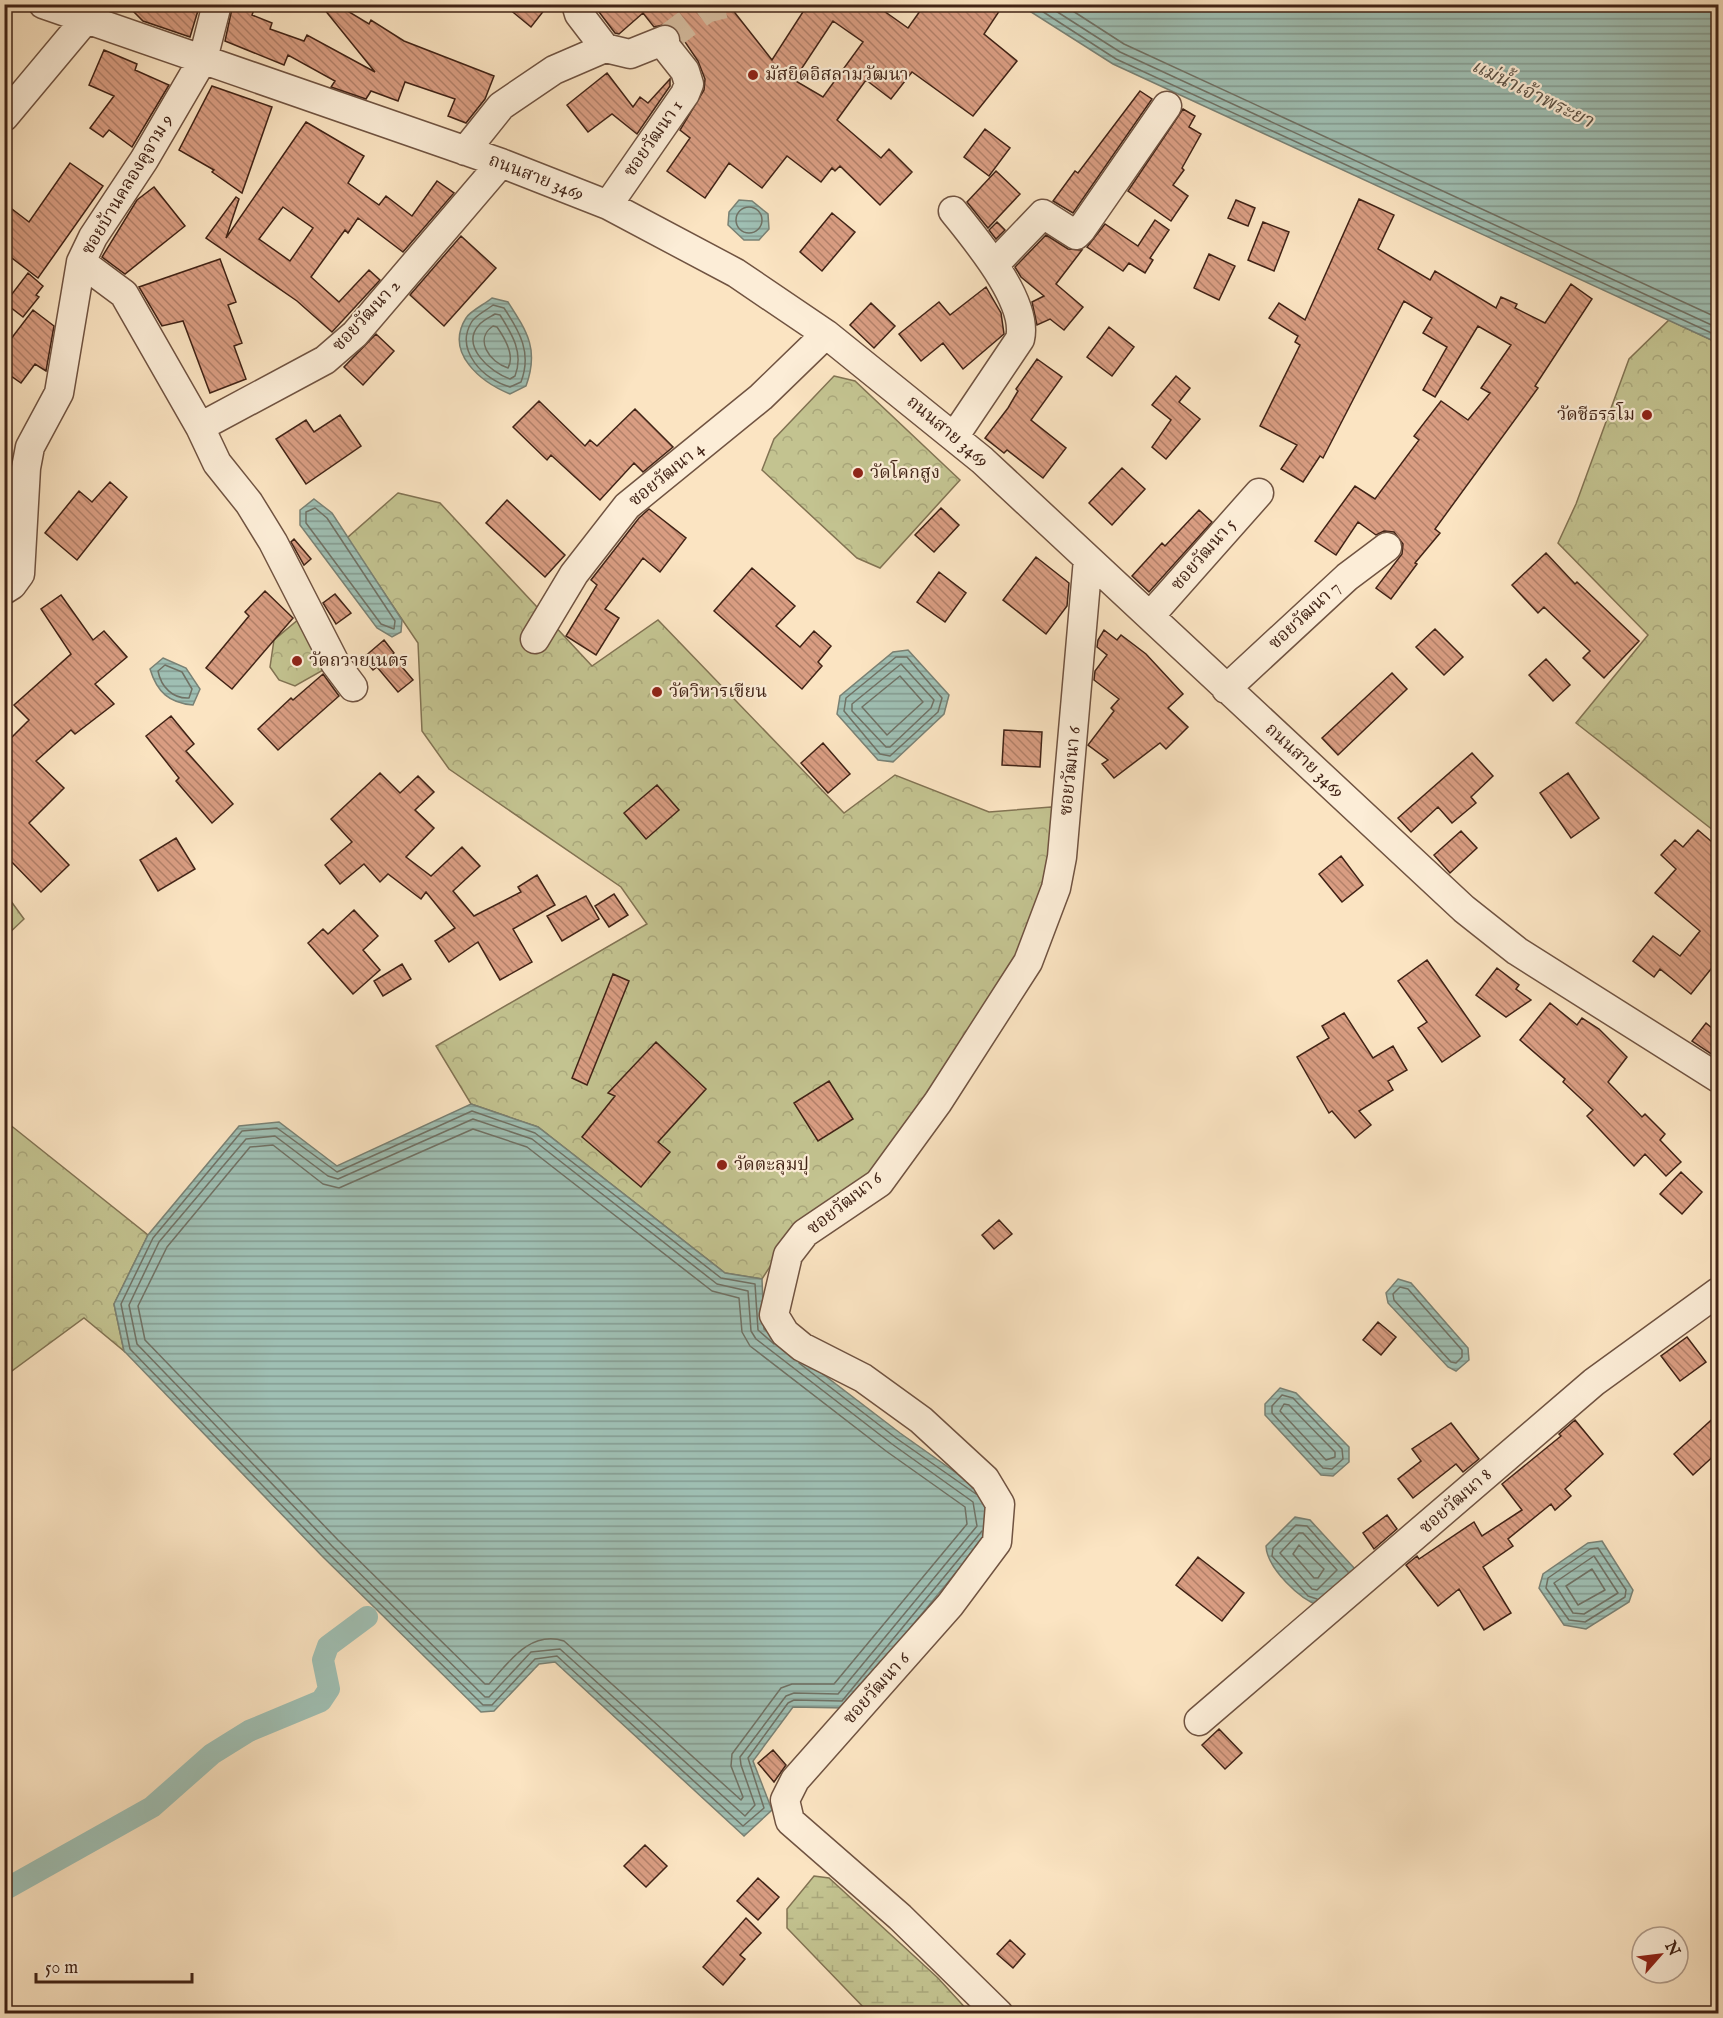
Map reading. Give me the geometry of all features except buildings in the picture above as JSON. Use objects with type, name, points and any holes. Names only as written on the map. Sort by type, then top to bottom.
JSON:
[{"type":"street","name":"ถนนสาย 3469","points":[[43,4],[501,163],[608,205],[736,273],[826,334],[954,437],[1470,914],[1517,951],[1714,1066]]},
{"type":"street","name":"ซอยบ้านคลองคูจาม 9","points":[[4,590],[12,585],[20,574],[26,468],[30,447],[59,393],[81,262],[93,237],[144,160],[203,59],[217,4]]},
{"type":"street","points":[[465,151],[501,106],[554,70],[605,48],[579,14],[576,4]]},
{"type":"street","points":[[4,117],[86,19]]},
{"type":"street","name":"ซอยวัฒนา 1","points":[[605,48],[630,54],[663,41],[685,70],[689,84],[685,94],[608,205]]},
{"type":"street","points":[[994,265],[1043,214],[1076,235],[1167,106]]},
{"type":"street","name":"ซอยวัฒนา 2","points":[[200,427],[325,360],[355,334],[501,163]]},
{"type":"street","points":[[953,211],[994,265],[1020,316],[1023,328],[1020,339],[954,437]]},
{"type":"street","points":[[81,262],[124,294],[200,427],[217,463],[249,503],[273,542],[335,663],[353,687]]},
{"type":"street","name":"ซอยวัฒนา 4","points":[[535,639],[573,574],[627,506],[761,397],[826,334]]},
{"type":"street","name":"ซอยวัฒนา 5","points":[[1150,616],[1259,493]]},
{"type":"street","name":"ซอยวัฒนา 7","points":[[1226,689],[1347,577],[1387,547]]},
{"type":"street","name":"ซอยวัฒนา 6","points":[[999,2013],[900,1917],[790,1821],[785,1800],[795,1780],[943,1613],[997,1542],[1000,1504],[985,1479],[921,1420],[863,1378],[802,1347],[785,1332],[774,1315],[788,1255],[805,1233],[879,1183],[938,1102],[1028,962],[1056,888],[1062,857],[1077,710],[1088,559]]},
{"type":"street","name":"ซอยวัฒนา 8","points":[[1199,1721],[1594,1382],[1719,1292]]},
{"type":"green space","points":[[1669,320],[1718,343],[1718,834],[1576,723],[1648,635],[1558,543],[1576,504],[1629,359]]},
{"type":"green space","points":[[834,376],[855,381],[960,480],[880,568],[857,558],[762,470],[774,439]]},
{"type":"green space","points":[[398,493],[440,503],[592,666],[658,620],[844,813],[895,775],[989,812],[1051,807],[1061,814],[1050,884],[1018,966],[929,1107],[859,1187],[787,1240],[762,1279],[725,1273],[538,1127],[471,1104],[436,1046],[647,924],[621,887],[449,769],[422,731],[418,643],[347,538]]},
{"type":"green space","points":[[299,619],[325,669],[295,686],[279,680],[270,667],[274,640]]},
{"type":"green space","points":[[5,893],[24,919],[4,937]]},
{"type":"green space","points":[[4,1120],[148,1235],[114,1304],[124,1351],[84,1318],[5,1376]]},
{"type":"green space","points":[[814,1876],[829,1878],[938,1978],[970,2013],[869,2013],[787,1928],[787,1909]]},
{"type":"water","name":"แม่น้ำเจ้าพระยา","points":[[1020,5],[1718,5],[1718,343],[1113,64]]},
{"type":"water","points":[[739,200],[752,201],[768,214],[769,229],[759,240],[744,240],[728,225],[729,212]]},
{"type":"water","points":[[492,298],[508,302],[526,333],[531,352],[530,373],[526,386],[510,394],[488,382],[469,365],[460,343],[460,331],[466,318]]},
{"type":"water","points":[[314,499],[332,513],[402,620],[401,632],[392,637],[377,628],[300,525],[300,510]]},
{"type":"water","points":[[908,650],[949,695],[944,714],[893,762],[878,760],[837,714],[840,696],[893,652]]},
{"type":"water","points":[[163,658],[186,668],[200,689],[193,705],[171,699],[156,684],[150,669]]},
{"type":"water","points":[[471,1104],[538,1127],[725,1273],[762,1279],[764,1329],[900,1433],[986,1494],[992,1529],[844,1708],[793,1707],[753,1761],[772,1810],[744,1836],[555,1662],[539,1664],[494,1711],[481,1712],[322,1556],[124,1351],[114,1304],[148,1235],[239,1126],[279,1122],[337,1166]]},
{"type":"water","points":[[1398,1279],[1411,1283],[1468,1348],[1469,1360],[1456,1371],[1448,1367],[1388,1303],[1386,1293]]},
{"type":"water","points":[[1280,1388],[1296,1393],[1349,1447],[1349,1462],[1333,1476],[1321,1475],[1265,1415],[1265,1404]]},
{"type":"water","points":[[1295,1517],[1310,1520],[1355,1569],[1320,1606],[1294,1590],[1278,1573],[1268,1555],[1266,1546]]},
{"type":"water","points":[[1602,1541],[1633,1590],[1629,1602],[1586,1629],[1564,1625],[1539,1588],[1543,1574],[1588,1543]]},
{"type":"waterway","points":[[4,1890],[152,1807],[212,1754],[249,1731],[321,1701],[329,1689],[323,1660],[328,1646],[367,1617]]},
{"type":"tunnel","points":[[665,40],[706,9],[726,4]]},
{"type":"place","name":"มัสยิดอิสลามวัฒนา","points":[[753,75]]},
{"type":"place","name":"วัดชีธรรโม","points":[[1647,415]]},
{"type":"place","name":"วัดโคกสูง","points":[[858,473]]},
{"type":"place","name":"วัดถวายเนตร","points":[[297,661]]},
{"type":"place","name":"วัดวิหารเขียน","points":[[657,692]]},
{"type":"place","name":"วัดตะลุมปุ","points":[[722,1165]]}]
